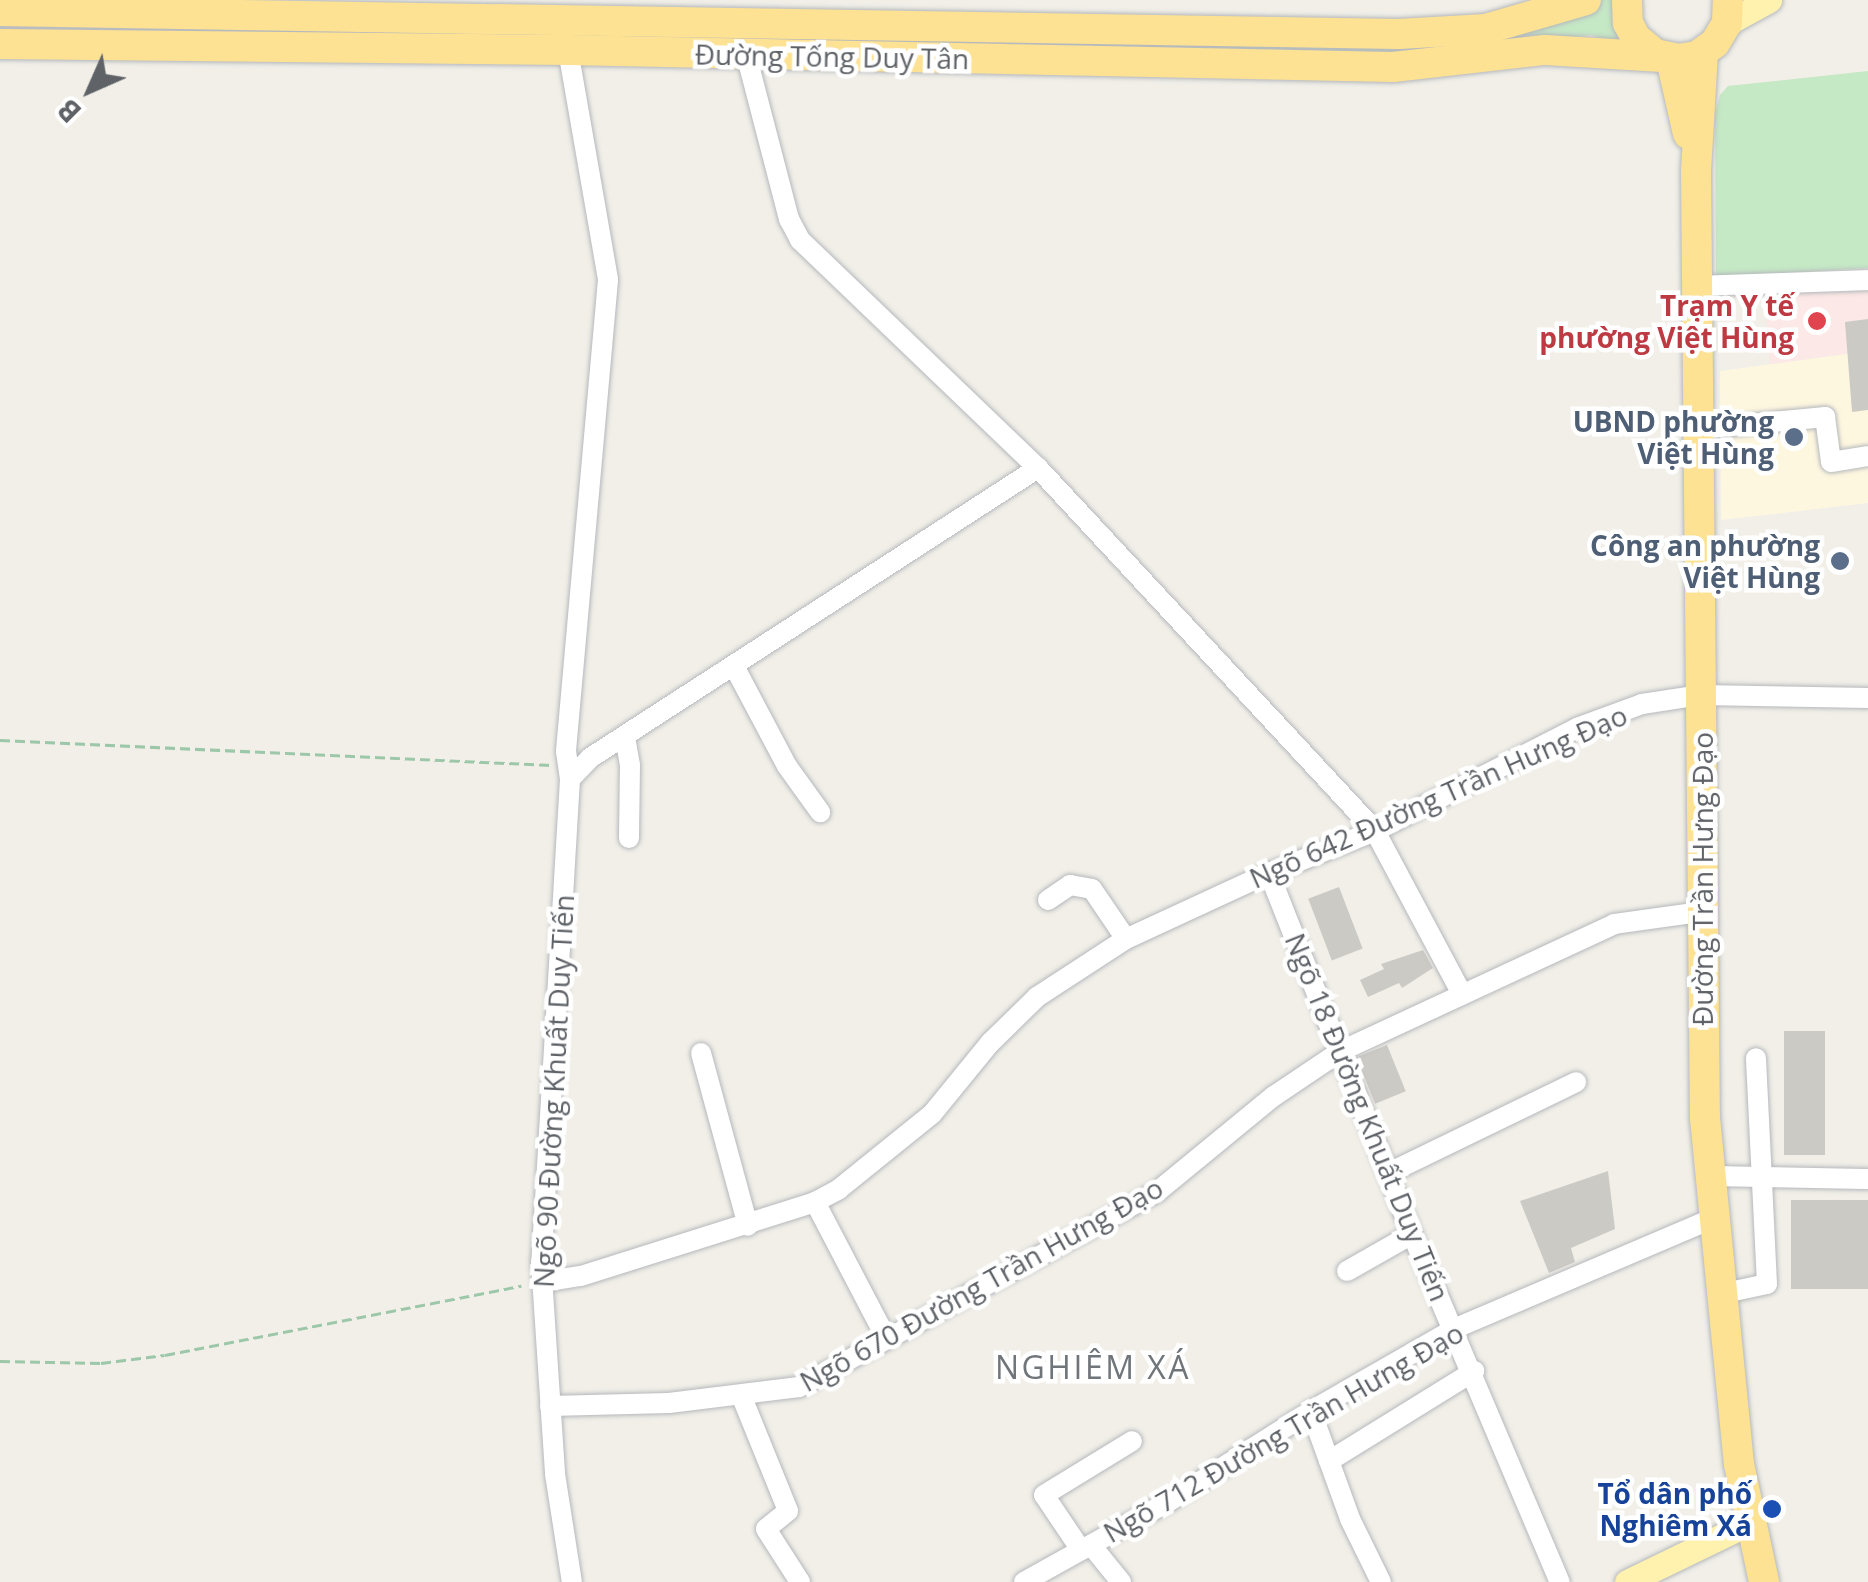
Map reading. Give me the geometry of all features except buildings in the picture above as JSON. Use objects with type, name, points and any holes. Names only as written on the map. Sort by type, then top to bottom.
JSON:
[{"type":"highway","name":"Đường Tống Duy Tân","points":[[0,11],[563,23],[736,11],[1042,27],[1416,33],[1486,29],[1586,0]]},
{"type":"highway","points":[[1627,0],[1628,23],[1636,38],[1667,58],[1703,53],[1727,11]]},
{"type":"highway","points":[[438,18],[440,49]]},
{"type":"highway","name":"Đường Tống Duy Tân","points":[[0,44],[440,49],[563,23],[746,54],[1393,67],[1545,50],[1667,58]]},
{"type":"highway","points":[[1042,27],[1043,60]]},
{"type":"highway","name":"Đường Trần Hưng Đạo","points":[[1703,53],[1696,171],[1700,912],[1709,1176],[1749,1523],[1764,1582]]},
{"type":"highway","name":"Đường Trần Hưng Đạo","points":[[1667,58],[1696,171]]},
{"type":"main road","points":[[1727,11],[1769,0]]},
{"type":"main road","points":[[1627,1582],[1749,1523]]},
{"type":"street","name":"Ngõ 90 Đường Khuất Duy Tiến","points":[[563,23],[608,280],[569,772],[542,1282],[554,1474],[572,1582]]},
{"type":"street","points":[[746,54],[789,220],[800,240],[1038,468],[1375,831],[1462,994]]},
{"type":"street","points":[[1698,286],[1868,280]]},
{"type":"street","points":[[1699,429],[1825,417],[1831,462],[1868,456]]},
{"type":"street","points":[[569,772],[1038,468]]},
{"type":"street","points":[[734,666],[787,766],[820,812]]},
{"type":"street","name":"Ngõ 642 Đường Trần Hưng Đạo","points":[[542,1282],[580,1276],[816,1202],[932,1114],[990,1044],[1037,997],[1126,939],[1268,873],[1375,831],[1577,728],[1642,704],[1701,695],[1868,698]]},
{"type":"street","points":[[625,737],[630,765],[629,838]]},
{"type":"street","name":"Ngõ 18 Đường Khuất Duy Tiến","points":[[1268,873],[1412,1234],[1456,1328],[1560,1582]]},
{"type":"street","points":[[1048,900],[1070,885],[1092,889],[1126,939]]},
{"type":"street","name":"Ngõ 670 Đường Trần Hưng Đạo","points":[[550,1406],[669,1403],[800,1387],[1157,1192],[1274,1096],[1341,1051],[1614,924],[1700,912]]},
{"type":"street","points":[[702,1053],[748,1226]]},
{"type":"street","points":[[1720,1294],[1767,1284],[1756,1058]]},
{"type":"street","points":[[1388,1173],[1576,1082]]},
{"type":"street","points":[[1709,1176],[1868,1179]]},
{"type":"street","points":[[816,1202],[886,1338]]},
{"type":"street","name":"Ngõ 712 Đường Trần Hưng Đạo","points":[[1024,1582],[1456,1328],[1712,1219]]},
{"type":"street","points":[[1347,1271],[1412,1234]]},
{"type":"street","points":[[1328,1460],[1474,1371]]},
{"type":"street","points":[[741,1395],[788,1511],[766,1529],[800,1582]]},
{"type":"street","points":[[1310,1412],[1380,1582]]},
{"type":"street","points":[[1121,1582],[1086,1548],[1044,1495],[1132,1441]]},
{"type":"path","points":[[0,740],[569,772]]},
{"type":"path","points":[[0,1361],[101,1363],[165,1356],[542,1282]]},
{"type":"shaded area","name":"Trạm Y tế phường Việt Hùng","points":[[1868,288],[1868,351],[1770,364],[1764,291]]},
{"type":"shaded area","name":"UBND phường Việt Hùng","points":[[1868,351],[1868,503],[1721,520],[1720,371]]},
{"type":"green space","points":[[1602,0],[1616,0],[1625,46],[1591,35],[1426,54],[1068,51],[1061,45],[1064,38],[1570,17]]},
{"type":"green space","points":[[1868,71],[1868,268],[1716,277],[1715,114],[1720,95],[1728,86]]},
{"type":"place","name":"Trạm Y tế phường Việt Hùng","points":[[1817,321]]},
{"type":"place","name":"UBND phường Việt Hùng","points":[[1794,437]]},
{"type":"place","name":"Công an phường Việt Hùng","points":[[1840,561]]},
{"type":"place","name":"Tổ dân phố Nghiêm Xá","points":[[1772,1509]]},
{"type":"district","name":"NGHIÊM XÁ","points":[[1093,1367]]}]
